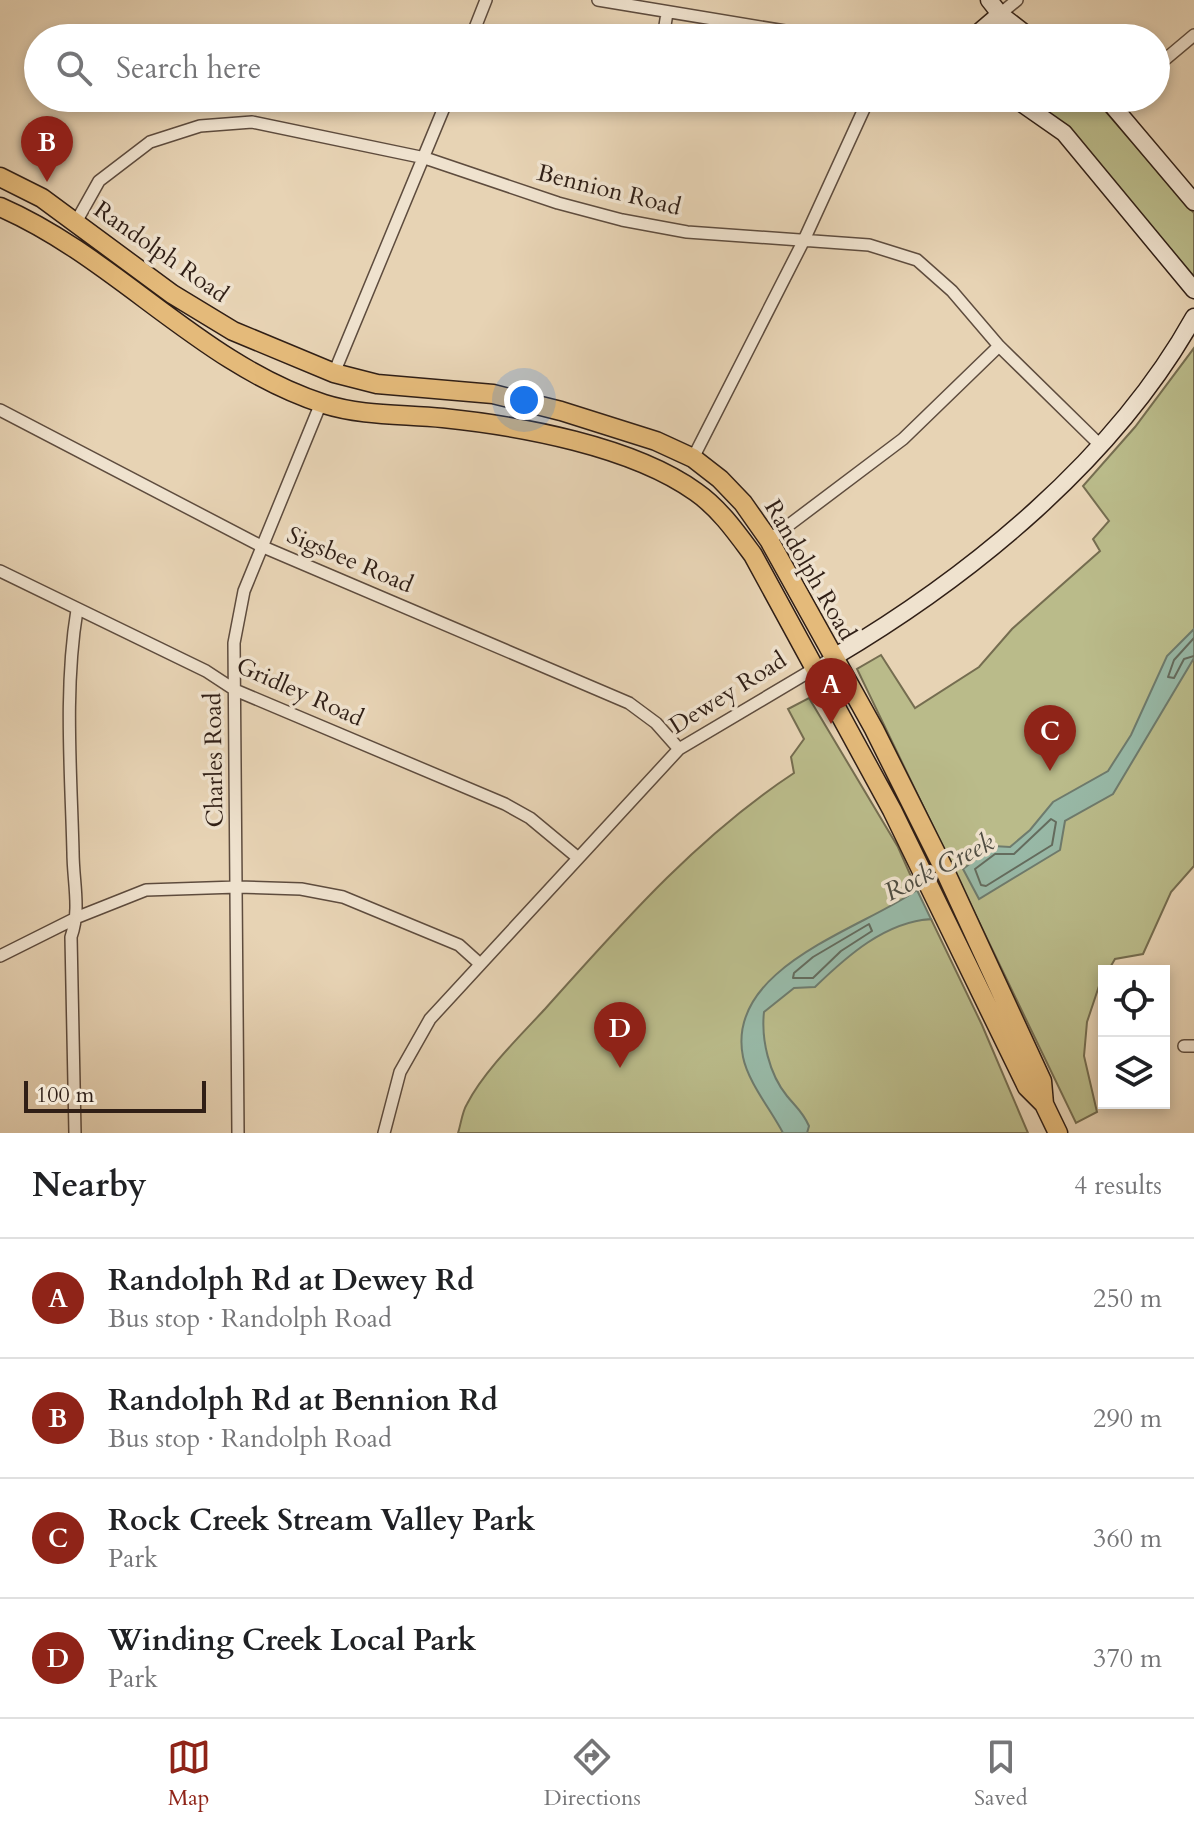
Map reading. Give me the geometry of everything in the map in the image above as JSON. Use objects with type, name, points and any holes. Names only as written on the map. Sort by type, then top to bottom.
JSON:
[{"type":"main road","name":"Randolph Road","points":[[0,177],[42,198],[172,294],[233,331],[334,373],[377,384],[493,394],[642,437],[693,458],[743,503],[769,540],[834,657],[945,871],[956,916],[1027,1087],[1044,1104],[1058,1133]]},
{"type":"main road","name":"Randolph Road","points":[[0,207],[42,226],[178,326],[265,381],[355,413],[506,425],[587,445],[652,468],[696,492],[728,522],[753,555],[927,879],[956,916]]},
{"type":"street","points":[[477,24],[486,0]]},
{"type":"street","points":[[598,0],[737,24]]},
{"type":"street","points":[[989,0],[1013,24]]},
{"type":"street","points":[[988,24],[1017,0]]},
{"type":"street","points":[[665,24],[667,13]]},
{"type":"street","points":[[1170,55],[1194,35]]},
{"type":"street","points":[[334,373],[443,112]]},
{"type":"street","points":[[693,458],[804,240],[863,112]]},
{"type":"street","points":[[1034,112],[1064,133],[1194,290]]},
{"type":"street","points":[[1123,112],[1194,202]]},
{"type":"street","name":"Bennion Road","points":[[76,222],[99,181],[150,142],[200,126],[252,122],[425,158],[558,203],[622,220],[687,232],[869,245],[917,260],[952,291],[999,346],[1100,445]]},
{"type":"street","name":"Dewey Road","points":[[384,1133],[400,1072],[430,1019],[679,749],[914,607],[981,558],[1100,445],[1167,359],[1194,317]]},
{"type":"street","points":[[769,540],[903,439],[999,346]]},
{"type":"street","name":"Charles Road","points":[[238,1133],[234,643],[244,591],[321,403]]},
{"type":"street","name":"Sigsbee Road","points":[[0,410],[261,546],[629,703],[656,723],[679,749]]},
{"type":"street","name":"Gridley Road","points":[[0,571],[206,671],[235,690],[505,804],[530,818],[577,857]]},
{"type":"street","points":[[75,1133],[71,937],[78,917],[73,870],[70,703],[71,647],[77,610]]},
{"type":"street","points":[[0,956],[78,917],[146,890],[237,887],[301,889],[343,897],[459,945],[479,963]]},
{"type":"shaded area","points":[[1046,112],[1106,112],[1194,213],[1194,277],[1072,133]]},
{"type":"shaded area","points":[[1194,348],[1194,866],[1171,892],[1143,954],[1115,959],[1112,965],[1098,965],[1098,989],[1087,1022],[1084,1056],[1097,1112],[1076,1123],[857,669],[881,655],[915,708],[979,667],[1012,629],[1100,551],[1093,539],[1109,521],[1083,486],[1135,427]]},
{"type":"shaded area","points":[[809,698],[898,847],[917,890],[906,898],[916,920],[931,919],[982,1025],[1028,1133],[458,1133],[465,1107],[493,1067],[632,914],[725,824],[794,773],[791,757],[804,739],[788,709]]},
{"type":"water","points":[[1194,629],[1194,658],[1113,794],[1065,821],[1060,850],[979,899],[963,869],[993,846],[1010,847],[1030,830],[1053,802],[1108,771],[1131,735],[1167,656]]},
{"type":"water","points":[[917,890],[931,919],[898,927],[868,942],[815,987],[794,988],[764,1012],[765,1045],[771,1067],[781,1087],[809,1126],[807,1133],[783,1133],[755,1086],[743,1057],[743,1026],[755,998],[776,975],[803,954]]},
{"type":"place","name":"Randolph Rd at Bennion Rd","points":[[47,182]]},
{"type":"place","name":"Randolph Rd at Dewey Rd","points":[[831,724]]},
{"type":"place","name":"Rock Creek Stream Valley Park","points":[[1050,771]]},
{"type":"place","name":"Winding Creek Local Park","points":[[620,1068]]},
{"type":"water label","name":"Rock Creek","points":[[939,867]]}]
